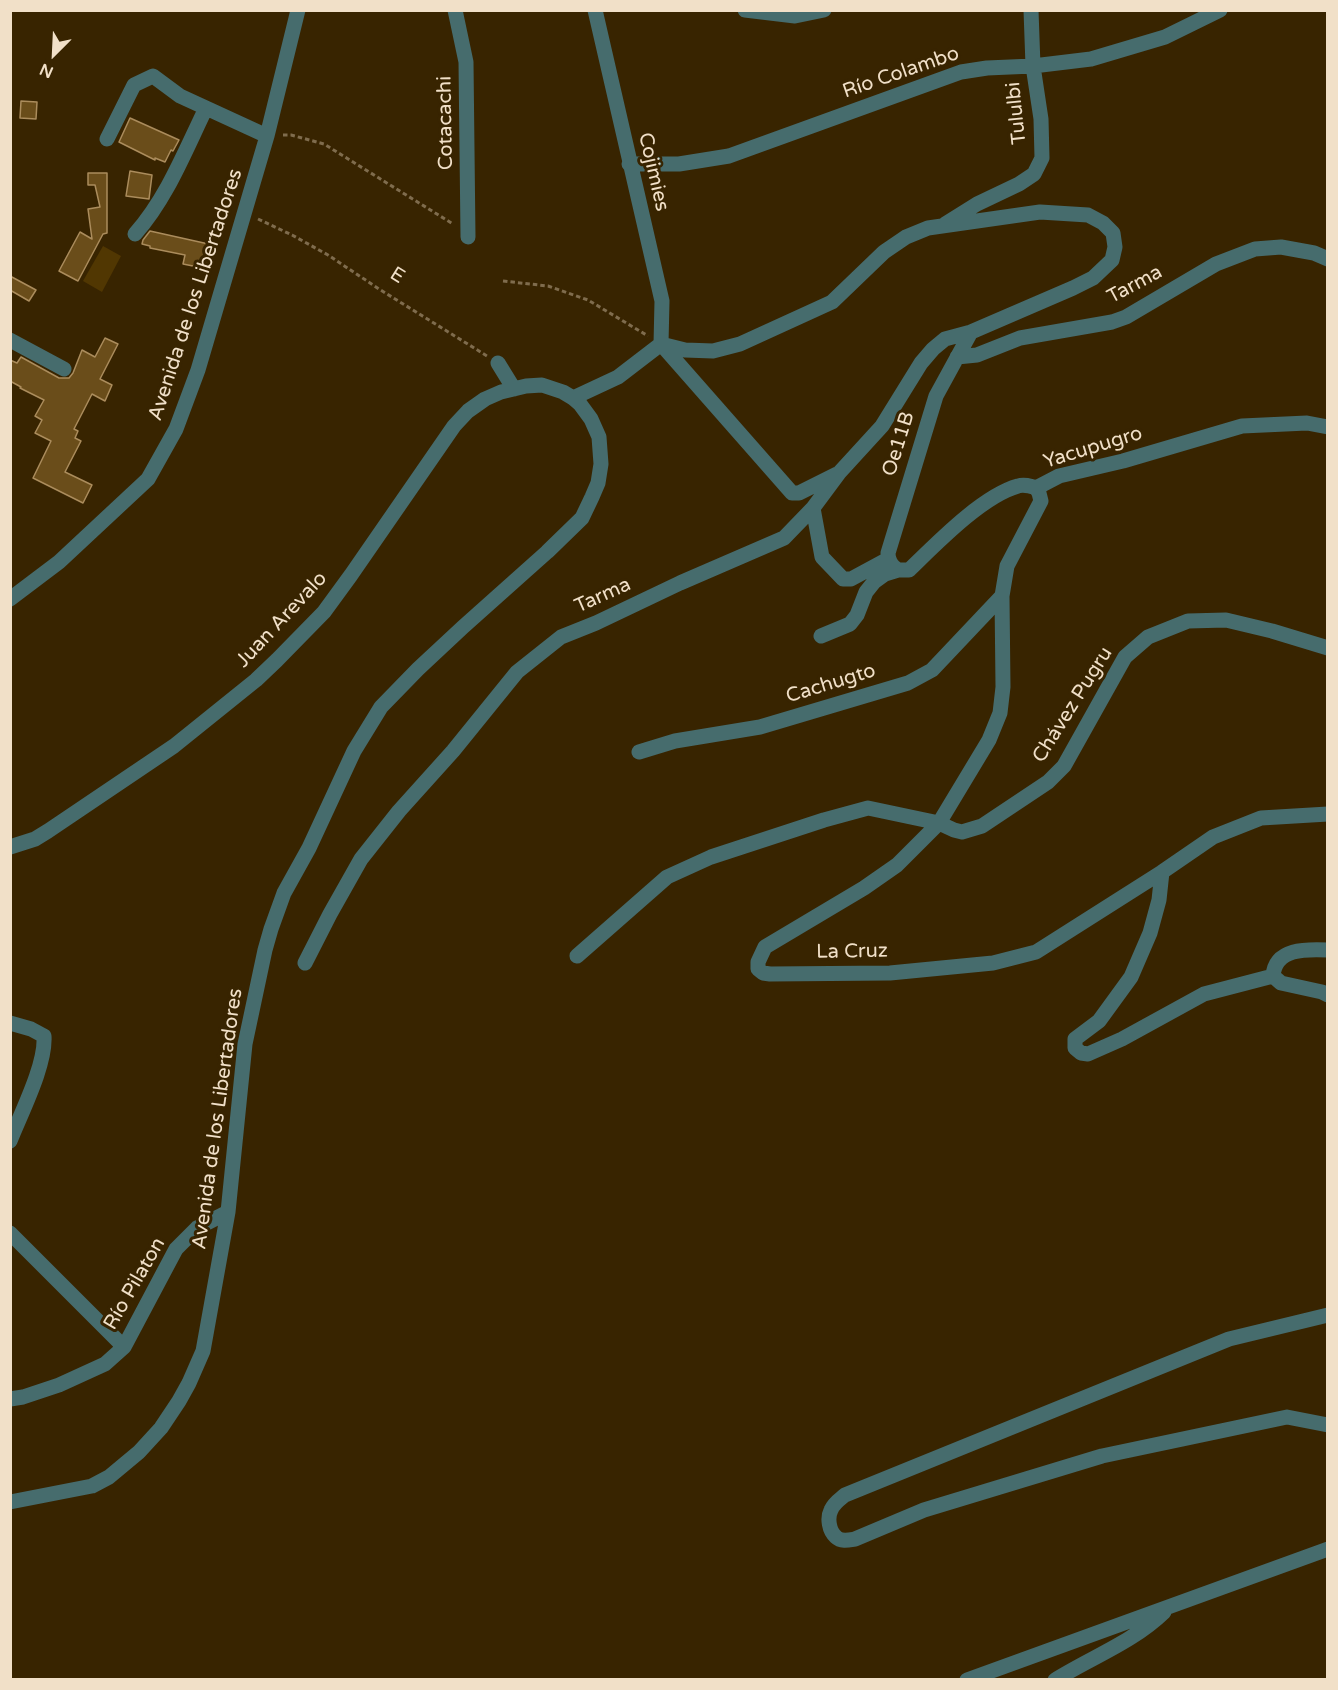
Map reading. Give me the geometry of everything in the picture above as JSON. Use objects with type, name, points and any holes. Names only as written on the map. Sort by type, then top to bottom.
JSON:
[{"type":"street","name":"Avenida de los Libertadores","points":[[10,599],[59,562],[148,479],[177,429],[198,370],[245,213],[267,136],[298,10]]},
{"type":"street","name":"Cotacachi","points":[[455,10],[466,63],[468,237]]},
{"type":"street","name":"Cojimies","points":[[596,10],[629,164],[662,301],[661,344]]},
{"type":"street","points":[[745,10],[795,16],[824,10]]},
{"type":"street","name":"Tululbi","points":[[940,227],[977,204],[1019,184],[1034,174],[1042,158],[1041,119],[1033,66],[1031,10]]},
{"type":"street","name":"Río Colambo","points":[[629,164],[679,164],[729,156],[961,72],[1091,59],[1165,37],[1220,10]]},
{"type":"street","points":[[108,139],[134,86],[153,76],[180,96],[267,136]]},
{"type":"street","points":[[135,234],[147,220],[176,172],[206,108]]},
{"type":"street","name":"Tarma","points":[[305,963],[361,859],[517,672],[561,637],[784,538],[813,508],[839,473],[882,426],[921,363],[933,349],[945,339],[971,332],[1093,278],[1112,260],[1115,247],[1113,233],[1103,223],[1088,215],[1040,212],[940,227]]},
{"type":"street","points":[[661,344],[685,350],[713,351],[740,344],[832,302],[884,252],[906,237],[928,228],[940,227]]},
{"type":"street","name":"Tarma","points":[[957,357],[977,355],[996,346],[1020,339],[1112,322],[1126,317],[1216,264],[1255,249],[1281,247],[1314,253],[1328,259]]},
{"type":"street","name":"Oe11B","points":[[893,564],[888,553],[936,396],[971,332]]},
{"type":"street","points":[[10,340],[64,369]]},
{"type":"street","points":[[573,398],[618,377],[661,344]]},
{"type":"street","points":[[661,344],[792,493],[798,493],[839,473]]},
{"type":"street","points":[[498,363],[514,389]]},
{"type":"street","name":"Juan Arevalo","points":[[10,847],[35,838],[65,820],[174,746],[256,680],[324,612],[459,418],[484,399],[514,389],[542,386],[573,398]]},
{"type":"street","name":"Avenida de los Libertadores","points":[[10,1502],[92,1486],[109,1478],[139,1452],[161,1428],[189,1383],[203,1351],[228,1212],[245,1044],[265,950],[284,893],[309,848],[354,751],[381,707],[440,648],[582,518],[598,483],[601,455],[599,437],[591,419],[573,398]]},
{"type":"street","name":"Yacupugro","points":[[893,564],[909,570],[988,500],[1018,486],[1028,485],[1036,488],[1059,476],[1123,461],[1242,426],[1307,423],[1328,427]]},
{"type":"street","points":[[939,823],[989,740],[1000,713],[1003,687],[1002,596],[1007,566],[1041,501],[1036,488]]},
{"type":"street","points":[[813,508],[822,557],[843,579],[850,579],[893,564]]},
{"type":"street","points":[[821,636],[850,624],[866,592],[893,564]]},
{"type":"street","name":"Cachugto","points":[[639,752],[675,741],[760,727],[908,683],[932,670],[1002,596]]},
{"type":"street","name":"Chávez Pugru","points":[[577,957],[667,877],[711,857],[824,820],[867,808],[939,823],[962,832],[982,826],[1048,783],[1064,766],[1125,657],[1148,637],[1188,621],[1226,620],[1328,648]]},
{"type":"street","points":[[1273,976],[1204,994],[1088,1054],[1081,1053],[1075,1048],[1075,1039],[1099,1021],[1131,977],[1150,933],[1159,900],[1162,872],[1213,837],[1261,818],[1328,814]]},
{"type":"street","name":"La Cruz","points":[[939,823],[897,866],[765,947],[758,962],[758,969],[770,974],[890,973],[993,963],[1036,952],[1162,872]]},
{"type":"street","points":[[1328,950],[1306,949],[1290,952],[1280,958],[1273,969],[1273,976],[1281,983],[1328,995]]},
{"type":"street","points":[[10,1023],[31,1029],[44,1036],[45,1047],[10,1142]]},
{"type":"street","name":"Río Pilaton","points":[[10,1399],[59,1385],[105,1364],[124,1347],[176,1249],[197,1228],[228,1212]]},
{"type":"street","points":[[10,1233],[124,1347]]},
{"type":"street","points":[[1328,1315],[1229,1339],[845,1495],[835,1503],[830,1511],[831,1529],[837,1538],[855,1539],[924,1510],[1102,1456],[1276,1419],[1287,1417],[1328,1425]]},
{"type":"street","points":[[967,1680],[1328,1549]]},
{"type":"street","points":[[1055,1680],[1150,1625],[1164,1613],[1166,1608]]},
{"type":"path","points":[[267,136],[291,135],[324,144],[456,226]]},
{"type":"path","name":"E","points":[[245,213],[328,255],[498,363]]},
{"type":"path","points":[[503,281],[548,286],[588,300],[661,344]]},
{"type":"shaded area","points":[[103,246],[121,256],[102,292],[83,281]]},
{"type":"building","points":[[21,101],[37,102],[36,119],[20,118]]},
{"type":"building","points":[[130,118],[179,140],[165,162],[155,158],[155,160],[119,142]]},
{"type":"building","points":[[130,171],[152,175],[149,199],[126,196]]},
{"type":"building","points":[[88,173],[107,173],[107,233],[103,234],[78,281],[59,271],[80,232],[92,239],[88,209],[100,207],[95,185],[88,185]]},
{"type":"building","points":[[150,231],[213,245],[208,269],[183,264],[185,255],[150,248],[142,244]]},
{"type":"building","points":[[10,276],[36,290],[29,301],[10,290]]},
{"type":"building","points":[[105,338],[118,344],[100,379],[112,385],[105,401],[92,394],[74,429],[78,431],[75,438],[81,441],[65,472],[92,485],[83,503],[33,478],[51,441],[35,433],[42,420],[35,416],[44,400],[10,381],[10,360],[17,363],[21,357],[59,378],[69,378],[82,350],[95,357]]}]
